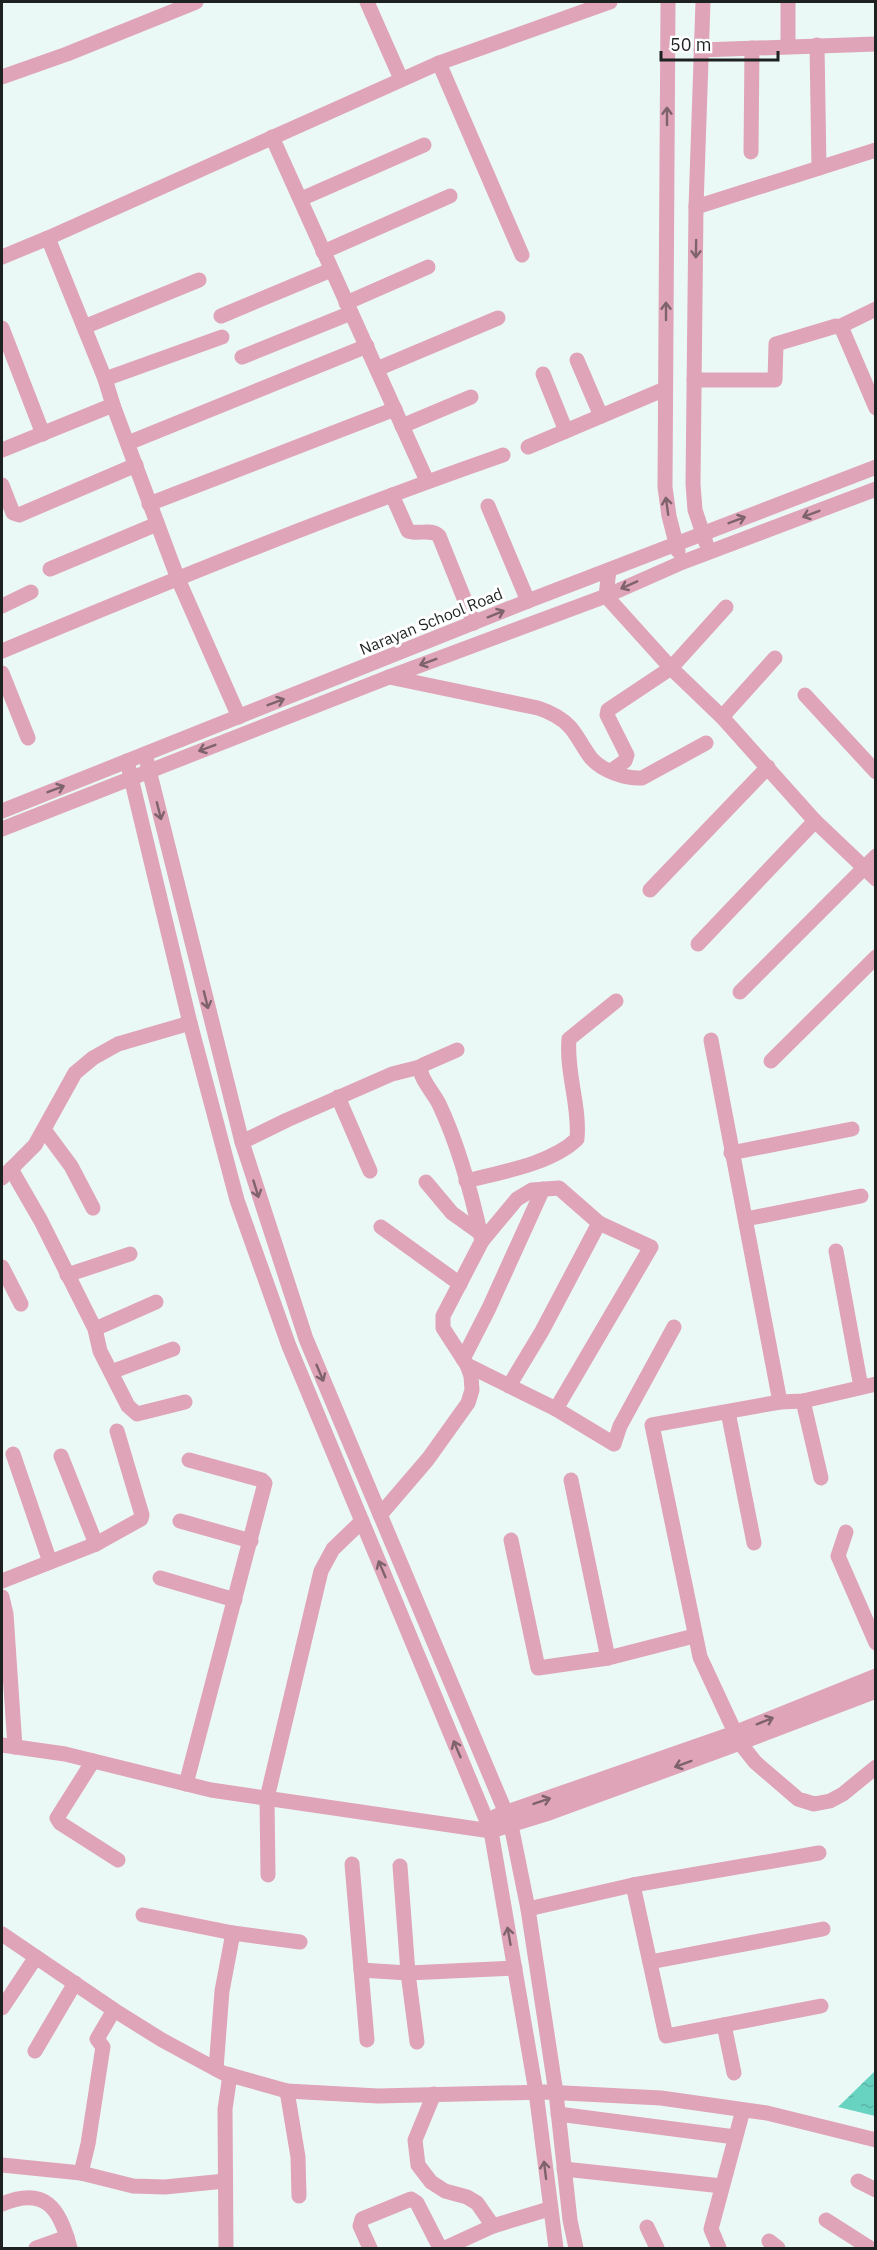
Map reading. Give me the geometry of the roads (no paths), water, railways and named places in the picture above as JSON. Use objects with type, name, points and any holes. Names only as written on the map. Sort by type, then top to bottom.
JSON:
[{"type":"street","points":[[2,77],[67,54],[196,2]]},
{"type":"street","points":[[367,2],[401,80]]},
{"type":"street","points":[[2,256],[48,238],[439,63],[610,2]]},
{"type":"street","points":[[668,2],[665,487],[676,544],[683,562]]},
{"type":"street","points":[[703,2],[696,207],[693,484],[695,510],[709,552]]},
{"type":"street","points":[[788,46],[789,2]]},
{"type":"street","points":[[701,50],[876,44]]},
{"type":"street","points":[[817,45],[819,168]]},
{"type":"street","points":[[751,152],[752,48]]},
{"type":"street","points":[[439,63],[522,255]]},
{"type":"street","points":[[273,137],[427,482]]},
{"type":"street","points":[[302,199],[424,145]]},
{"type":"street","points":[[696,207],[876,150]]},
{"type":"street","points":[[323,252],[450,196]]},
{"type":"street","points":[[48,238],[105,379],[178,579],[239,717]]},
{"type":"street","points":[[242,357],[349,308],[428,267]]},
{"type":"street","points":[[221,316],[331,270]]},
{"type":"street","points":[[84,327],[199,280]]},
{"type":"street","points":[[694,380],[775,380],[776,344],[839,327],[876,309]]},
{"type":"street","points":[[377,369],[498,318]]},
{"type":"street","points":[[839,327],[869,378],[876,408]]},
{"type":"street","points":[[2,328],[43,434]]},
{"type":"street","points":[[105,379],[222,337]]},
{"type":"street","points":[[128,443],[367,346]]},
{"type":"street","points":[[577,360],[601,416]]},
{"type":"street","points":[[543,374],[566,431]]},
{"type":"street","points":[[528,447],[665,389]]},
{"type":"street","points":[[402,426],[471,397]]},
{"type":"street","points":[[2,450],[113,405]]},
{"type":"street","points":[[149,504],[394,409]]},
{"type":"street","points":[[2,649],[392,495],[503,454]]},
{"type":"street","points":[[2,485],[13,513],[19,515],[136,465]]},
{"type":"street","name":"Narayan School Road","points":[[2,810],[528,601],[876,467]]},
{"type":"street","points":[[2,829],[389,677],[606,596],[683,562],[872,494]]},
{"type":"street","points":[[392,495],[408,531],[433,532],[439,536],[474,623]]},
{"type":"street","points":[[488,506],[528,601]]},
{"type":"street","points":[[50,569],[157,524]]},
{"type":"street","points":[[609,570],[606,596],[670,668],[722,717],[815,821],[870,873]]},
{"type":"street","points":[[2,606],[31,591]]},
{"type":"street","points":[[611,771],[625,761],[627,756],[607,714],[608,710],[670,668],[726,607]]},
{"type":"street","points":[[722,717],[775,658]]},
{"type":"street","points":[[2,673],[28,738]]},
{"type":"street","points":[[389,677],[538,708],[557,716],[570,727],[592,760],[630,779],[642,778],[706,743]]},
{"type":"street","points":[[805,695],[876,772]]},
{"type":"street","points":[[145,754],[242,1142],[306,1339],[508,1819],[528,1909],[556,2093],[570,2220],[576,2248]]},
{"type":"street","points":[[127,761],[190,1023],[237,1200],[289,1346],[489,1825],[536,2092],[549,2209],[556,2248]]},
{"type":"street","points":[[650,890],[768,767]]},
{"type":"street","points":[[698,944],[815,821]]},
{"type":"street","points":[[740,992],[870,873],[876,856]]},
{"type":"street","points":[[771,1061],[876,957]]},
{"type":"street","points":[[466,1181],[549,1157],[569,1147],[577,1139],[578,1121],[567,1055],[569,1039],[616,1001]]},
{"type":"street","points":[[185,1402],[137,1414],[128,1406],[100,1351],[95,1329],[41,1221],[6,1174],[35,1145],[45,1131],[75,1072],[93,1058],[118,1044],[190,1023]]},
{"type":"street","points":[[711,1040],[780,1402]]},
{"type":"street","points":[[242,1142],[338,1097],[392,1074],[420,1067],[458,1050]]},
{"type":"street","points":[[420,1067],[420,1073],[433,1091],[452,1136],[481,1237]]},
{"type":"street","points":[[338,1097],[370,1171]]},
{"type":"street","points":[[731,1153],[852,1129]]},
{"type":"street","points":[[45,1131],[71,1166],[93,1209]]},
{"type":"street","points":[[426,1182],[452,1213],[481,1237]]},
{"type":"street","points":[[380,1515],[428,1459],[468,1403],[472,1390],[471,1376],[465,1362],[443,1328],[443,1316],[481,1237],[517,1199],[532,1190],[559,1188],[599,1223],[651,1247],[556,1409]]},
{"type":"street","points":[[465,1362],[543,1189]]},
{"type":"street","points":[[746,1219],[861,1196]]},
{"type":"street","points":[[509,1386],[542,1331],[599,1223]]},
{"type":"street","points":[[381,1227],[460,1284]]},
{"type":"street","points":[[836,1251],[868,1386],[803,1401],[780,1402],[652,1425],[694,1636],[710,1682],[737,1738],[755,1762],[798,1799],[814,1804],[830,1801],[843,1794],[876,1767]]},
{"type":"street","points":[[67,1275],[130,1254]]},
{"type":"street","points":[[2,1268],[21,1304]]},
{"type":"street","points":[[95,1329],[156,1302]]},
{"type":"street","points":[[465,1362],[556,1409],[614,1444],[620,1426],[674,1327]]},
{"type":"street","points":[[111,1372],[173,1348]]},
{"type":"street","points":[[803,1401],[820,1478]]},
{"type":"street","points":[[728,1412],[754,1543]]},
{"type":"street","points":[[2,1581],[96,1544],[138,1522],[142,1515],[117,1431]]},
{"type":"street","points":[[13,1455],[50,1562]]},
{"type":"street","points":[[61,1456],[96,1544]]},
{"type":"street","points":[[186,1784],[265,1483],[189,1461]]},
{"type":"street","points":[[571,1480],[608,1658]]},
{"type":"street","points":[[180,1521],[250,1540]]},
{"type":"street","points":[[268,1875],[267,1798],[321,1571],[333,1549],[362,1521]]},
{"type":"street","points":[[846,1532],[838,1556],[876,1643]]},
{"type":"street","points":[[511,1540],[538,1668],[608,1658],[694,1636]]},
{"type":"street","points":[[160,1578],[235,1600]]},
{"type":"street","points":[[2,1596],[6,1614],[8,1746],[65,1754],[211,1790],[462,1826],[489,1825],[508,1819],[876,1691]]},
{"type":"street","points":[[737,1738],[876,1676]]},
{"type":"street","points":[[93,1761],[57,1818],[60,1823],[118,1860]]},
{"type":"street","points":[[528,1909],[633,1885],[819,1853]]},
{"type":"street","points":[[352,1864],[367,2040]]},
{"type":"street","points":[[400,1866],[408,1973],[417,2042]]},
{"type":"street","points":[[633,1885],[666,2036],[821,2006]]},
{"type":"street","points":[[143,1915],[233,1933],[300,1942]]},
{"type":"street","points":[[650,1962],[823,1929]]},
{"type":"street","points":[[226,2248],[222,1991],[233,1933]]},
{"type":"street","points":[[2,1934],[162,2040],[223,2072],[287,2091],[378,2096],[536,2092],[661,2098],[767,2113],[876,2140]]},
{"type":"street","points":[[2,2008],[36,1957]]},
{"type":"street","points":[[361,1970],[408,1973],[515,1968]]},
{"type":"street","points":[[35,2051],[75,1983]]},
{"type":"street","points":[[81,2173],[88,2144],[103,2048],[97,2039],[114,2010]]},
{"type":"street","points":[[724,2025],[734,2073]]},
{"type":"street","points":[[287,2091],[298,2157],[299,2196]]},
{"type":"street","points":[[435,2094],[415,2140],[418,2165],[431,2182],[445,2191],[467,2197],[477,2203],[493,2226]]},
{"type":"street","points":[[719,2248],[711,2229],[743,2109]]},
{"type":"street","points":[[558,2114],[735,2137]]},
{"type":"street","points":[[2,2165],[81,2173],[133,2186],[165,2187],[225,2181]]},
{"type":"street","points":[[564,2169],[722,2186]]},
{"type":"street","points":[[858,2181],[876,2190]]},
{"type":"street","points":[[2,2204],[18,2197],[36,2197],[47,2202],[56,2211],[66,2229],[71,2245],[36,2248]]},
{"type":"street","points":[[370,2248],[360,2226],[362,2219],[411,2199],[417,2204],[440,2248]]},
{"type":"street","points":[[445,2248],[493,2226],[549,2209]]},
{"type":"street","points":[[826,2220],[870,2248]]},
{"type":"street","points":[[647,2227],[657,2248]]},
{"type":"water","points":[[875,2071],[875,2116],[838,2107]]}]
